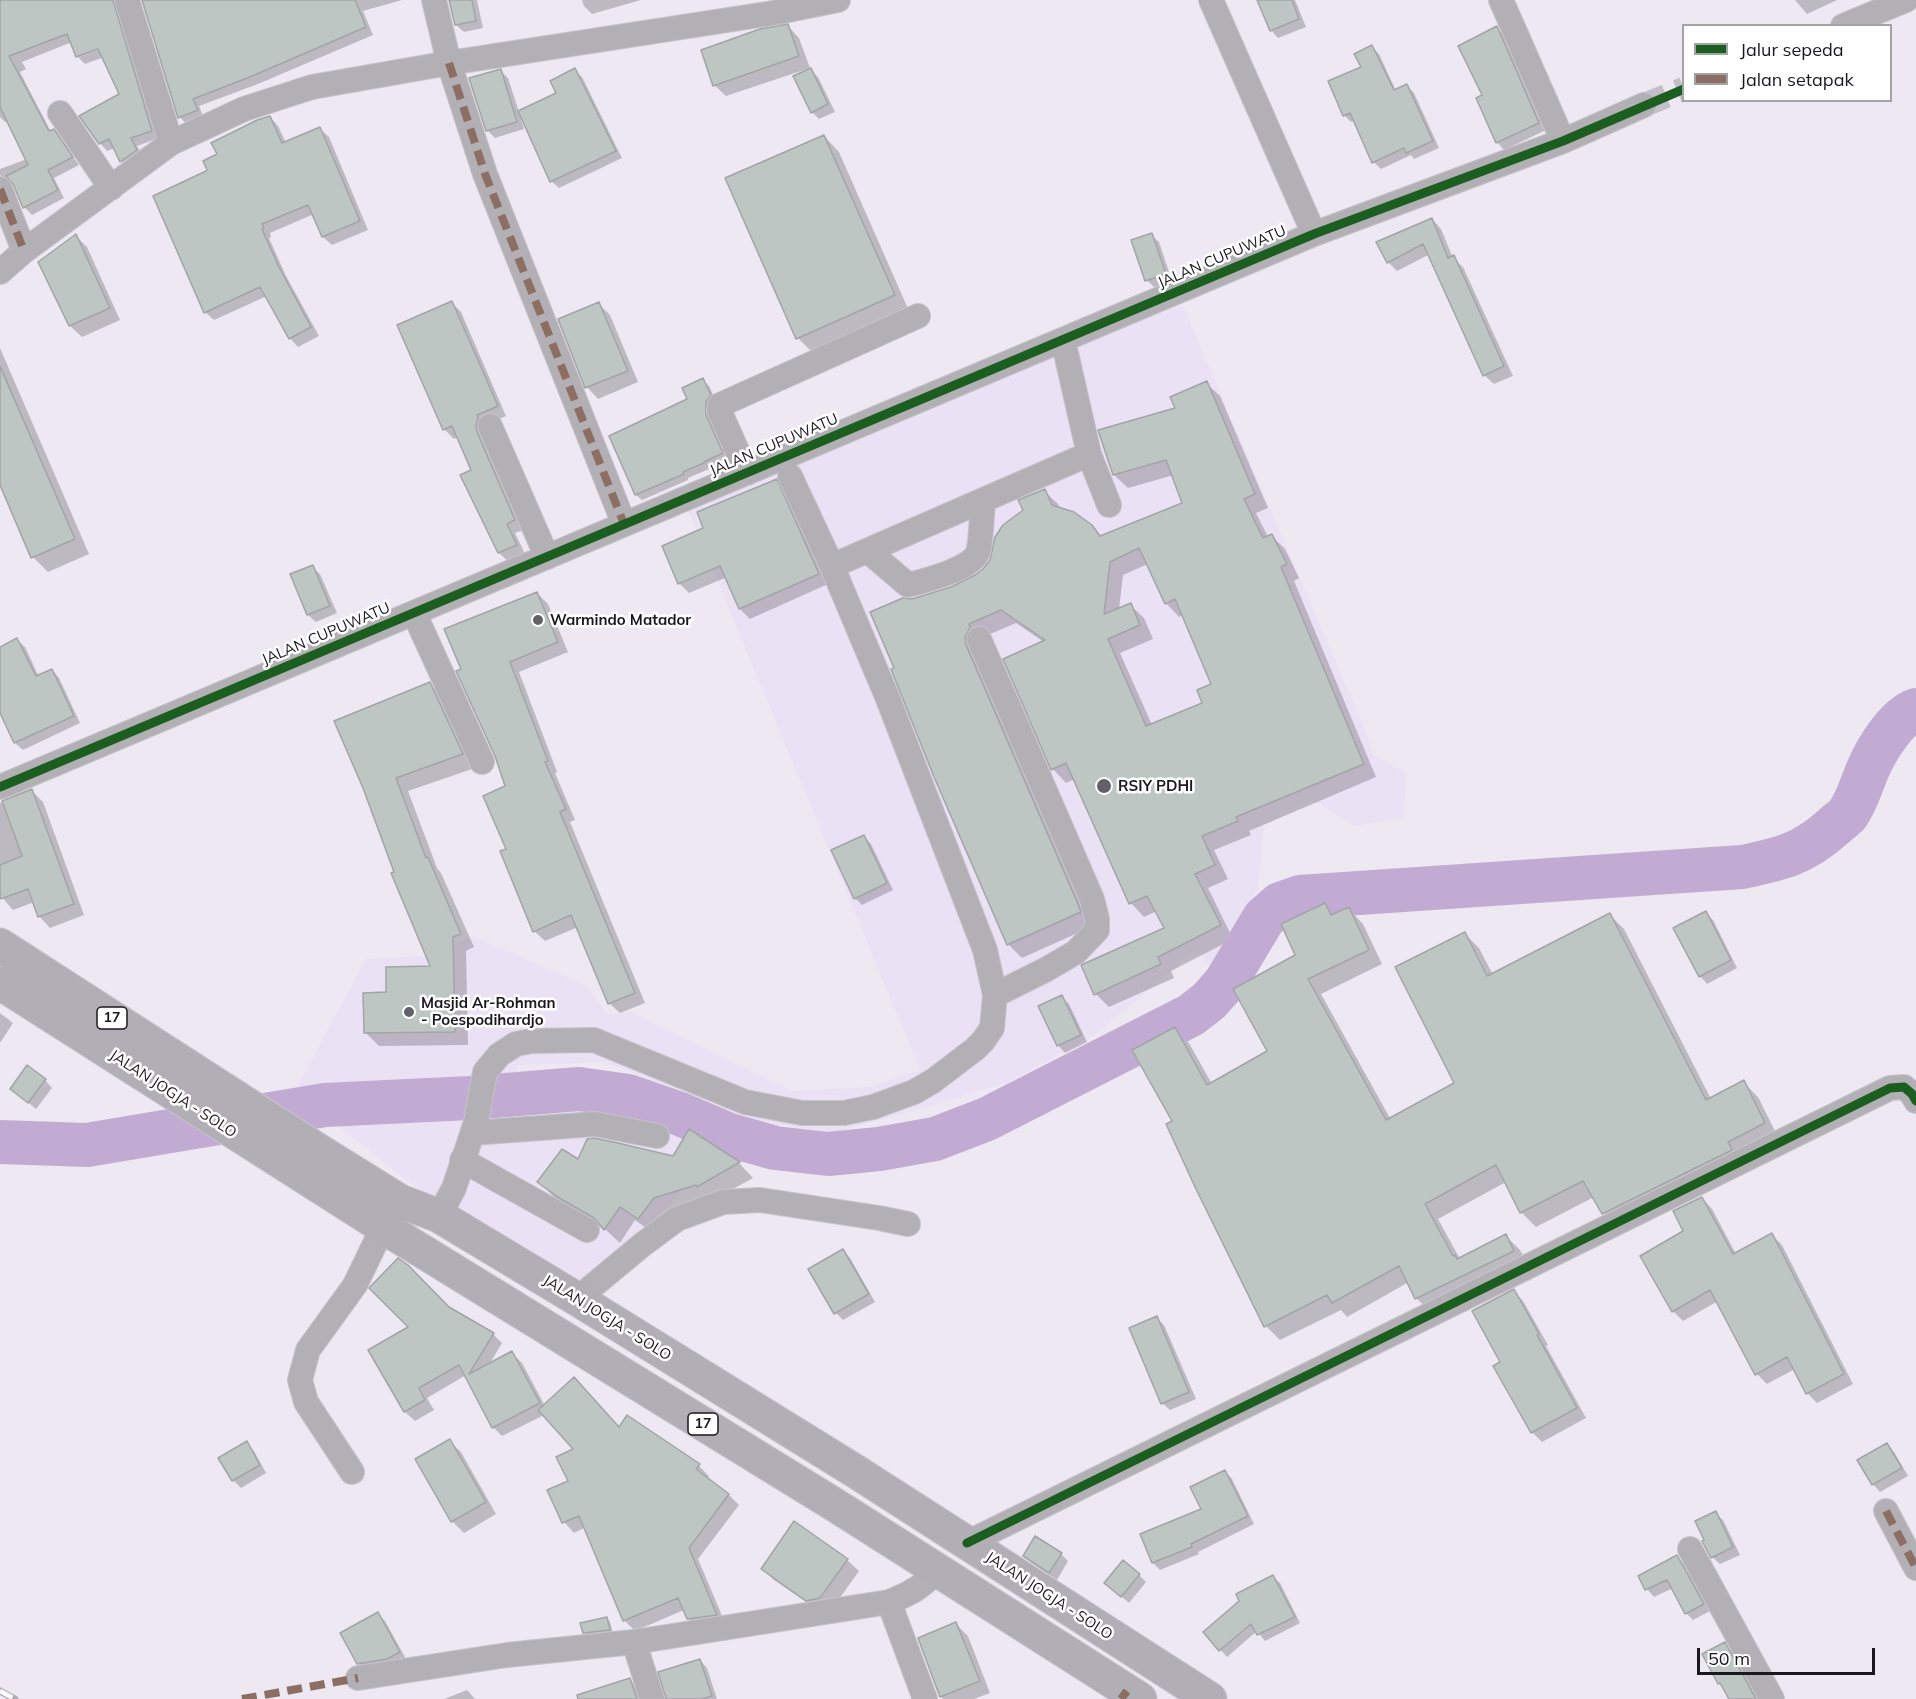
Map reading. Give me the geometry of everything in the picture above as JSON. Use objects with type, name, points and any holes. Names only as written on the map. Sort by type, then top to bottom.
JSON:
[{"type":"highway","name":"JALAN JOGJA - SOLO","points":[[0,945],[318,1150],[400,1201],[439,1216],[577,1299],[855,1471],[1210,1699]]},
{"type":"highway","name":"JALAN JOGJA - SOLO","points":[[0,983],[382,1227],[937,1569],[1129,1696]]},
{"type":"highway","points":[[835,1505],[855,1471]]},
{"type":"street","points":[[127,0],[171,143]]},
{"type":"street","points":[[434,0],[449,63],[485,174],[624,524]]},
{"type":"street","points":[[0,272],[24,251],[171,143],[244,109],[312,87],[449,63],[773,14],[838,0]]},
{"type":"street","points":[[1211,0],[1314,234]]},
{"type":"street","points":[[1502,0],[1563,141]]},
{"type":"street","points":[[1848,24],[1906,0]]},
{"type":"street","name":"JALAN CUPUWATU","points":[[0,787],[1314,234],[1563,141],[1644,105]]},
{"type":"street","points":[[60,113],[111,188]]},
{"type":"street","points":[[0,189],[24,251]]},
{"type":"street","points":[[747,473],[719,410],[720,405],[918,316]]},
{"type":"street","points":[[1063,340],[1089,454],[1109,505]]},
{"type":"street","points":[[490,426],[547,557]]},
{"type":"street","points":[[831,566],[1089,454]]},
{"type":"street","points":[[439,1216],[454,1188],[474,1128],[485,1072],[499,1055],[516,1044],[531,1041],[594,1040],[745,1102],[802,1113],[844,1113],[873,1107],[914,1092],[933,1081],[975,1049],[992,1028],[995,995],[986,950],[888,699],[790,476]]},
{"type":"street","points":[[868,551],[908,585],[939,577],[969,562],[978,553],[982,501]]},
{"type":"street","points":[[414,613],[482,762]]},
{"type":"street","points":[[979,639],[1092,898],[1097,919],[1096,930],[1076,952],[995,995]]},
{"type":"street","points":[[967,1543],[1890,1088],[1904,1087],[1916,1101]]},
{"type":"street","points":[[474,1128],[595,1124],[657,1136]]},
{"type":"street","points":[[462,1160],[587,1230]]},
{"type":"street","points":[[577,1299],[677,1219],[723,1202],[760,1200],[908,1224]]},
{"type":"street","points":[[352,1472],[306,1402],[300,1380],[308,1350],[355,1285],[382,1227]]},
{"type":"street","points":[[1887,1511],[1916,1568]]},
{"type":"street","points":[[1690,1548],[1772,1699]]},
{"type":"street","points":[[358,1678],[507,1655],[634,1642],[889,1602],[914,1592],[929,1580],[937,1569]]},
{"type":"street","points":[[889,1602],[925,1699]]},
{"type":"street","points":[[634,1642],[652,1699]]},
{"type":"shaded area","name":"RSIY PDHI","points":[[1183,306],[1367,734],[1373,755],[1406,773],[1404,818],[1354,826],[1314,800],[1264,825],[1258,889],[1216,973],[1196,950],[1094,1036],[1011,1081],[904,1114],[831,1133],[752,1121],[606,1062],[517,1065],[515,1097],[593,1096],[690,1124],[720,1141],[688,1174],[679,1197],[573,1287],[445,1211],[295,1091],[366,959],[429,956],[473,936],[587,986],[608,1015],[630,1012],[793,1091],[870,1087],[920,1070],[687,507],[1063,341]]},
{"type":"building","points":[[0,0],[113,0],[152,131],[131,138],[137,150],[120,162],[109,139],[99,144],[79,116],[119,94],[98,49],[76,57],[67,34],[9,56],[49,131],[54,129],[73,157],[48,170],[58,190],[23,208],[13,184],[6,176],[28,165],[0,107]]},
{"type":"building","points":[[142,0],[355,0],[366,27],[193,99],[198,110],[178,118]]},
{"type":"building","points":[[449,0],[472,0],[476,21],[455,25]]},
{"type":"building","points":[[1257,0],[1292,0],[1299,19],[1270,31]]},
{"type":"building","points":[[788,24],[799,56],[713,86],[701,50],[760,29]]},
{"type":"building","points":[[1497,26],[1539,123],[1496,143],[1476,98],[1482,95],[1458,46]]},
{"type":"building","points":[[1372,45],[1394,90],[1407,84],[1433,141],[1406,153],[1404,148],[1372,163],[1350,113],[1343,116],[1328,81],[1361,67],[1354,54]]},
{"type":"building","points":[[575,68],[616,151],[550,182],[518,111],[556,93],[550,81]]},
{"type":"building","points":[[811,68],[828,104],[811,113],[793,76]]},
{"type":"building","points":[[501,69],[517,122],[486,131],[469,78]]},
{"type":"building","points":[[270,116],[282,143],[320,127],[360,221],[322,237],[308,205],[262,224],[264,228],[262,229],[278,265],[311,327],[289,339],[260,287],[204,313],[153,196],[206,171],[203,161],[217,154],[211,143]]},
{"type":"building","points":[[824,135],[895,295],[796,339],[725,178]]},
{"type":"building","points":[[1432,218],[1448,258],[1454,255],[1504,366],[1483,376],[1423,244],[1387,263],[1376,242]]},
{"type":"building","points":[[1152,233],[1166,274],[1145,281],[1131,240]]},
{"type":"building","points":[[76,234],[110,308],[69,326],[38,262]]},
{"type":"building","points":[[452,301],[498,406],[477,415],[476,425],[515,520],[507,524],[517,545],[498,553],[460,475],[471,470],[452,426],[443,430],[397,325]]},
{"type":"building","points":[[599,302],[628,371],[585,388],[558,319]]},
{"type":"building","points":[[0,366],[75,539],[31,558],[0,485]]},
{"type":"building","points":[[703,378],[711,395],[706,402],[706,415],[723,453],[683,472],[684,474],[635,495],[609,436],[687,399],[682,388]]},
{"type":"building","points":[[1207,381],[1255,494],[1244,499],[1263,538],[1272,534],[1287,564],[1281,567],[1364,764],[1236,817],[1238,821],[1202,836],[1215,865],[1195,874],[1221,925],[1158,957],[1161,964],[1094,995],[1081,965],[1164,928],[1147,896],[1129,904],[1066,763],[1051,770],[1003,659],[1045,640],[1001,610],[969,624],[970,628],[965,637],[966,645],[1081,912],[1007,945],[934,777],[891,669],[894,668],[870,612],[903,598],[912,599],[951,587],[975,575],[990,560],[995,537],[1003,525],[1023,510],[1018,500],[1045,489],[1052,505],[1074,512],[1092,525],[1100,536],[1182,503],[1166,460],[1113,475],[1098,430],[1175,408],[1170,397]],"holes":[[[1139,548],[1165,604],[1175,599],[1211,684],[1197,690],[1202,703],[1146,726],[1108,639],[1140,625],[1131,603],[1104,614],[1110,562]]]},
{"type":"building","points":[[777,479],[819,574],[739,609],[720,566],[678,584],[662,546],[703,528],[697,512]]},
{"type":"building","points":[[313,565],[330,606],[307,615],[290,574]]},
{"type":"building","points":[[537,592],[558,642],[510,662],[548,761],[545,762],[566,809],[560,812],[635,993],[608,1004],[571,915],[533,932],[500,851],[506,849],[483,796],[505,786],[495,756],[456,671],[461,669],[444,629]]},
{"type":"building","points":[[17,638],[36,676],[52,669],[74,716],[14,743],[0,713],[0,647]]},
{"type":"building","points":[[430,682],[463,754],[396,778],[426,858],[428,857],[461,934],[453,937],[455,1032],[364,1033],[363,993],[386,992],[386,967],[430,966],[391,873],[394,872],[363,788],[334,721]]},
{"type":"building","points":[[32,789],[74,904],[38,917],[28,889],[0,899],[0,865],[22,856],[2,801]]},
{"type":"building","points":[[864,835],[887,883],[854,899],[831,850]]},
{"type":"building","points":[[1325,903],[1331,915],[1349,907],[1369,950],[1308,979],[1386,1120],[1454,1083],[1395,967],[1465,932],[1487,976],[1610,913],[1706,1100],[1744,1080],[1765,1123],[1728,1142],[1732,1150],[1602,1214],[1583,1181],[1520,1213],[1496,1165],[1425,1204],[1453,1256],[1455,1255],[1457,1259],[1506,1234],[1514,1251],[1415,1299],[1399,1266],[1332,1303],[1327,1295],[1264,1327],[1166,1124],[1172,1121],[1132,1050],[1175,1027],[1207,1085],[1267,1051],[1233,989],[1295,955],[1281,924]]},
{"type":"building","points":[[1706,911],[1731,960],[1699,977],[1673,928]]},
{"type":"building","points":[[1062,995],[1081,1035],[1057,1046],[1038,1006]]},
{"type":"building","points":[[27,1065],[46,1079],[28,1103],[10,1089]]},
{"type":"building","points":[[689,1129],[740,1162],[697,1187],[696,1185],[654,1198],[638,1219],[620,1207],[604,1230],[594,1218],[537,1182],[562,1149],[578,1159],[587,1139],[594,1138],[673,1156]]},
{"type":"building","points":[[1702,1197],[1733,1254],[1772,1233],[1844,1374],[1806,1394],[1787,1357],[1755,1375],[1710,1290],[1672,1312],[1640,1256],[1683,1231],[1673,1211]]},
{"type":"building","points":[[843,1249],[869,1294],[834,1314],[808,1269]]},
{"type":"building","points":[[398,1258],[408,1265],[449,1307],[494,1333],[469,1374],[512,1351],[540,1403],[492,1428],[459,1365],[419,1388],[425,1400],[404,1412],[368,1350],[408,1327],[369,1288]]},
{"type":"building","points":[[1514,1289],[1577,1408],[1531,1433],[1493,1366],[1500,1362],[1472,1311]]},
{"type":"building","points":[[1157,1316],[1189,1392],[1161,1404],[1129,1328]]},
{"type":"building","points":[[574,1377],[619,1427],[627,1415],[700,1464],[696,1469],[729,1494],[689,1548],[717,1615],[687,1619],[678,1598],[623,1621],[579,1516],[562,1523],[547,1490],[568,1481],[556,1457],[573,1449],[538,1410]]},
{"type":"building","points":[[450,1439],[486,1502],[451,1522],[415,1459]]},
{"type":"building","points":[[247,1441],[260,1465],[232,1481],[218,1458]]},
{"type":"building","points":[[1887,1443],[1902,1468],[1872,1485],[1857,1460]]},
{"type":"building","points":[[1225,1470],[1248,1516],[1191,1544],[1192,1547],[1152,1563],[1140,1534],[1201,1509],[1190,1487]]},
{"type":"building","points":[[1716,1511],[1733,1547],[1711,1558],[1695,1521]]},
{"type":"building","points":[[794,1521],[848,1559],[820,1598],[806,1601],[761,1569]]},
{"type":"building","points":[[1035,1536],[1062,1553],[1049,1573],[1023,1556]]},
{"type":"building","points":[[1677,1555],[1704,1604],[1685,1614],[1667,1580],[1645,1590],[1638,1576]]},
{"type":"building","points":[[1123,1560],[1140,1574],[1121,1597],[1104,1583]]},
{"type":"building","points":[[1273,1575],[1295,1617],[1257,1635],[1251,1624],[1219,1651],[1203,1632],[1239,1601],[1236,1594]]},
{"type":"building","points":[[378,1612],[400,1652],[387,1659],[357,1664],[340,1633]]},
{"type":"building","points":[[607,1617],[610,1630],[583,1633],[580,1623]]},
{"type":"building","points":[[956,1622],[980,1681],[940,1697],[918,1638]]},
{"type":"building","points":[[1725,1642],[1756,1699],[1729,1699],[1720,1683],[1718,1684],[1702,1654]]},
{"type":"building","points":[[700,1659],[712,1696],[701,1699],[666,1699],[658,1672]]},
{"type":"building","points":[[630,1678],[637,1699],[578,1699],[577,1695]]},
{"type":"waterway","points":[[0,1142],[87,1145],[325,1105],[470,1098],[579,1089],[628,1096],[680,1114],[729,1135],[775,1148],[828,1154],[879,1149],[935,1139],[987,1119],[1191,1015],[1209,1001],[1225,983],[1264,918],[1280,904],[1300,897],[1742,867],[1791,854],[1812,844],[1847,815],[1854,805],[1881,744],[1901,720],[1916,710]]},
{"type":"tunnel","points":[[1644,105],[1682,90]]},
{"type":"railway","points":[[0,1691],[15,1699]]},
{"type":"marked path","points":[[449,63],[485,174],[624,524]]},
{"type":"marked path","points":[[0,189],[24,251]]},
{"type":"marked path","points":[[1886,1511],[1916,1568]]},
{"type":"marked path","points":[[242,1699],[358,1678]]},
{"type":"marked path","points":[[1121,1699],[1127,1691]]},
{"type":"cycle path","points":[[0,787],[1314,234],[1563,141],[1682,90]]},
{"type":"cycle path","points":[[967,1543],[1890,1088],[1904,1087],[1916,1101]]},
{"type":"place","name":"Warmindo Matador","points":[[538,620]]},
{"type":"place","name":"RSIY PDHI","points":[[1104,786]]},
{"type":"place","name":"Masjid Ar-Rohman - Poespodihardjo","points":[[409,1012]]}]
